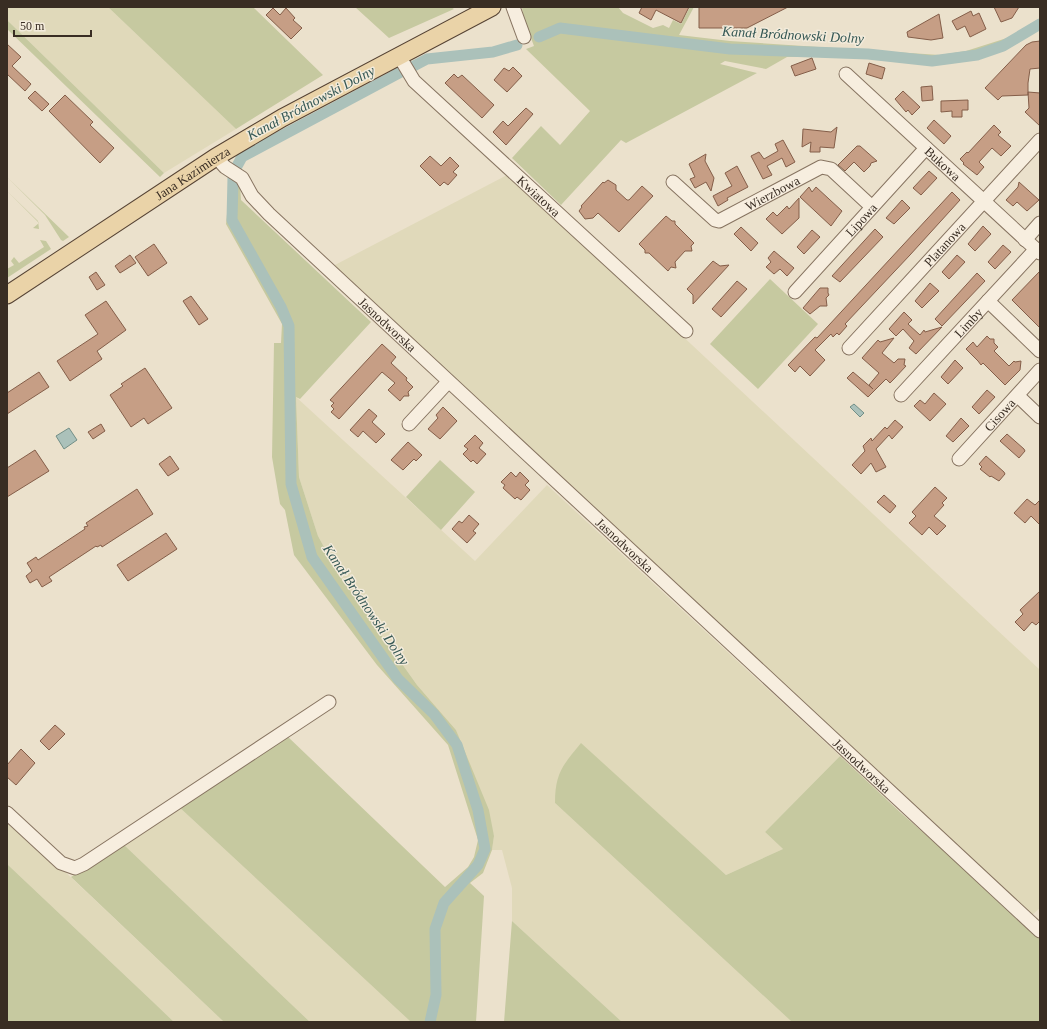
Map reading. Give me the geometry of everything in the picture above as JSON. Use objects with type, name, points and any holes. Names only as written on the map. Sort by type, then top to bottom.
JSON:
[{"type":"main road","name":"Jana Kazimierza","points":[[7,295],[216,157],[282,118],[492,7]]},
{"type":"street","points":[[514,7],[524,37]]},
{"type":"street","name":"Kwiatowa","points":[[399,56],[414,82],[686,331]]},
{"type":"street","name":"Bukowa","points":[[846,74],[1038,251]]},
{"type":"street","name":"Platanowa","points":[[849,348],[1040,140]]},
{"type":"street","name":"Lipowa","points":[[795,292],[926,148]]},
{"type":"street","name":"Jasnodworska","points":[[216,157],[225,167],[242,178],[252,196],[269,214],[448,382],[1040,930]]},
{"type":"street","name":"Wierzbowa","points":[[673,182],[715,220],[719,221],[820,167],[831,169],[872,207]]},
{"type":"street","points":[[1025,240],[1040,223]]},
{"type":"street","name":"Limby","points":[[901,395],[988,301],[1038,251]]},
{"type":"street","points":[[988,301],[1040,351]]},
{"type":"street","name":"Cisowa","points":[[959,459],[1018,396],[1040,370]]},
{"type":"street","points":[[409,424],[448,382]]},
{"type":"street","points":[[1018,396],[1040,417]]},
{"type":"street","points":[[7,813],[61,863],[69,867],[80,866],[329,702]]},
{"type":"shaded area","points":[[7,7],[108,7],[236,129],[164,173],[7,20]]},
{"type":"shaded area","points":[[509,174],[1040,670],[1040,908],[1032,915],[333,266]]},
{"type":"shaded area","points":[[296,397],[475,561],[547,485],[840,756],[765,832],[783,849],[726,875],[581,744],[567,761],[555,803],[792,1022],[622,1022],[512,921],[512,888],[502,850],[492,850],[494,836],[456,730],[417,685],[341,578],[318,536],[299,477]]},
{"type":"shaded area","points":[[178,806],[411,1022],[310,1022],[122,843]]},
{"type":"shaded area","points":[[7,817],[224,1022],[174,1022],[7,864]]},
{"type":"green space","points":[[108,7],[253,7],[323,75],[236,129]]},
{"type":"green space","points":[[355,7],[451,7],[454,9],[389,38]]},
{"type":"green space","points":[[522,7],[618,7],[623,13],[653,28],[663,25],[669,28],[673,20],[681,24],[690,7],[694,7],[679,35],[730,41],[940,55],[966,51],[1010,37],[1040,18],[1040,29],[1006,50],[954,63],[937,65],[839,56],[787,57],[766,69],[725,61],[720,64],[757,73],[626,143],[621,140],[561,205],[512,158],[541,126],[560,145],[590,111],[526,49],[534,46],[523,17]]},
{"type":"green space","points":[[7,20],[164,173],[160,177],[7,29]]},
{"type":"green space","points":[[231,175],[240,183],[241,200],[371,322],[300,399],[296,397],[299,477],[318,536],[341,578],[417,685],[456,730],[489,810],[494,836],[492,850],[483,873],[470,883],[484,896],[476,1022],[411,1022],[178,806],[286,735],[445,887],[468,867],[474,857],[478,840],[448,745],[377,665],[294,555],[285,510],[280,504],[272,457],[274,343],[281,343],[282,324],[226,224]]},
{"type":"green space","points":[[7,177],[69,237],[63,241],[61,240],[45,215]]},
{"type":"green space","points":[[7,191],[38,221],[38,222]]},
{"type":"green space","points":[[38,224],[39,229],[33,228]]},
{"type":"green space","points":[[40,240],[46,241],[51,249],[7,278],[7,269],[14,265],[11,261],[14,257],[19,263],[44,247]]},
{"type":"green space","points":[[770,279],[818,324],[758,389],[710,344]]},
{"type":"green space","points":[[440,460],[475,492],[441,530],[406,497]]},
{"type":"green space","points":[[581,743],[726,875],[783,849],[765,832],[840,756],[901,813],[1040,935],[1040,1022],[792,1022],[555,803],[555,793],[561,770],[569,757]]},
{"type":"green space","points":[[122,843],[310,1022],[224,1022],[71,877]]},
{"type":"green space","points":[[7,864],[151,1000],[174,1022],[7,1022]]},
{"type":"green space","points":[[512,921],[622,1022],[504,1022]]},
{"type":"water","points":[[854,404],[864,413],[860,417],[850,407]]},
{"type":"water","points":[[69,428],[77,440],[64,449],[56,436]]},
{"type":"building","points":[[642,7],[689,7],[681,23],[656,10],[651,20],[639,13]]},
{"type":"building","points":[[699,7],[788,7],[747,28],[699,28]]},
{"type":"building","points":[[994,7],[1019,7],[1012,18],[1001,22]]},
{"type":"building","points":[[273,8],[280,15],[286,8],[295,18],[293,20],[302,28],[291,39],[266,15]]},
{"type":"building","points":[[971,11],[973,16],[979,13],[986,29],[970,37],[965,26],[957,30],[952,21]]},
{"type":"building","points":[[939,14],[943,38],[931,40],[908,37],[907,32]]},
{"type":"building","points":[[1040,41],[1040,68],[1030,69],[1028,95],[1002,96],[998,100],[985,88],[1026,45],[1032,42]]},
{"type":"building","points":[[7,44],[21,57],[12,66],[31,84],[25,91],[7,74]]},
{"type":"building","points":[[812,58],[816,69],[795,76],[791,66]]},
{"type":"building","points":[[869,63],[885,68],[882,79],[866,74]]},
{"type":"building","points":[[513,67],[522,76],[507,92],[494,80],[504,68],[509,71]]},
{"type":"building","points":[[454,74],[458,78],[462,75],[494,105],[482,118],[445,83]]},
{"type":"building","points":[[932,86],[933,100],[922,101],[921,87]]},
{"type":"building","points":[[35,91],[49,104],[42,111],[28,98]]},
{"type":"building","points":[[903,91],[920,107],[912,115],[908,110],[906,112],[895,99]]},
{"type":"building","points":[[1028,92],[1040,93],[1040,126],[1025,112],[1029,108]]},
{"type":"building","points":[[65,95],[93,122],[90,125],[114,148],[100,163],[49,111]]},
{"type":"building","points":[[968,100],[968,110],[962,110],[962,117],[952,117],[952,111],[941,112],[941,101]]},
{"type":"building","points":[[526,108],[533,114],[506,145],[493,132],[503,121],[508,126]]},
{"type":"building","points":[[934,120],[951,136],[944,144],[927,128]]},
{"type":"building","points":[[994,125],[1001,132],[998,135],[1011,146],[1001,156],[992,148],[979,162],[984,167],[977,175],[963,164],[964,163],[960,159],[967,152],[968,153]]},
{"type":"building","points":[[837,127],[834,148],[820,147],[820,152],[810,152],[811,142],[802,147],[803,129],[831,132]]},
{"type":"building","points":[[783,140],[795,162],[786,167],[782,158],[767,166],[772,175],[763,179],[751,156],[759,152],[764,159],[778,151],[775,144]]},
{"type":"building","points":[[857,146],[860,146],[877,161],[871,163],[864,172],[854,162],[845,171],[838,165]]},
{"type":"building","points":[[706,154],[705,161],[714,178],[711,191],[706,182],[695,188],[690,179],[695,177],[689,164]]},
{"type":"building","points":[[430,156],[441,166],[450,157],[459,166],[453,172],[457,175],[448,185],[444,182],[440,186],[420,166]]},
{"type":"building","points":[[737,166],[748,187],[727,198],[728,200],[718,206],[713,196],[732,186],[725,173]]},
{"type":"building","points":[[929,171],[937,178],[921,195],[913,188]]},
{"type":"building","points":[[608,180],[616,185],[616,190],[627,200],[629,200],[642,186],[653,196],[619,232],[598,213],[593,218],[585,219],[579,211],[582,207],[581,206],[603,182],[604,183]]},
{"type":"building","points":[[1019,182],[1039,200],[1027,211],[1017,202],[1013,206],[1006,200],[1018,187]]},
{"type":"building","points":[[809,187],[812,192],[816,187],[842,211],[831,226],[800,197]]},
{"type":"building","points":[[952,192],[960,200],[845,324],[847,326],[839,335],[837,333],[833,337],[831,334],[815,350],[825,360],[810,376],[800,366],[795,372],[788,365],[815,337],[817,338]]},
{"type":"building","points":[[799,198],[799,218],[782,234],[766,219],[773,212],[777,216],[787,206],[789,209]]},
{"type":"building","points":[[902,200],[910,208],[894,224],[886,218]]},
{"type":"building","points":[[666,216],[672,221],[675,221],[675,224],[694,243],[691,246],[692,251],[685,251],[675,262],[676,268],[671,267],[668,271],[649,253],[645,253],[645,250],[639,244]]},
{"type":"building","points":[[983,226],[991,234],[975,251],[968,244]]},
{"type":"building","points":[[741,227],[758,243],[751,251],[734,234]]},
{"type":"building","points":[[875,229],[883,237],[840,282],[832,276]]},
{"type":"building","points":[[812,230],[820,237],[804,254],[797,247]]},
{"type":"building","points":[[154,244],[167,263],[148,276],[135,257]]},
{"type":"building","points":[[1003,245],[1011,252],[995,269],[988,262]]},
{"type":"building","points":[[774,251],[794,268],[787,276],[780,269],[774,274],[766,267],[771,262],[768,258]]},
{"type":"building","points":[[130,255],[136,263],[120,273],[115,266]]},
{"type":"building","points":[[957,255],[965,262],[949,279],[942,272]]},
{"type":"building","points":[[713,261],[720,266],[729,265],[693,304],[693,295],[687,289]]},
{"type":"building","points":[[1040,271],[1040,328],[1012,300]]},
{"type":"building","points":[[96,272],[105,285],[97,290],[89,277]]},
{"type":"building","points":[[977,273],[985,281],[942,326],[935,319]]},
{"type":"building","points":[[737,281],[747,289],[721,317],[712,309]]},
{"type":"building","points":[[930,283],[939,291],[922,308],[915,301]]},
{"type":"building","points":[[820,288],[828,288],[829,295],[826,298],[827,306],[820,306],[810,314],[803,308]]},
{"type":"building","points":[[191,296],[208,319],[199,325],[183,301]]},
{"type":"building","points":[[106,301],[126,330],[97,351],[102,359],[70,381],[57,361],[98,334],[85,315]]},
{"type":"building","points":[[904,312],[912,320],[908,324],[920,335],[924,330],[925,332],[942,327],[916,354],[909,348],[914,341],[903,329],[896,336],[889,329]]},
{"type":"building","points":[[987,336],[990,339],[994,339],[994,343],[998,347],[994,351],[1009,366],[1014,361],[1021,361],[1020,370],[1005,385],[983,363],[981,365],[966,349],[973,342],[977,347]]},
{"type":"building","points":[[894,338],[882,353],[894,363],[898,359],[905,359],[904,365],[906,366],[890,383],[886,379],[868,397],[847,378],[853,372],[873,389],[869,385],[879,373],[862,358],[878,340],[880,342]]},
{"type":"building","points":[[382,344],[396,357],[391,363],[407,378],[406,380],[413,387],[408,392],[409,396],[404,396],[400,401],[388,390],[395,383],[382,372],[339,419],[331,412],[334,409],[331,406],[334,403],[330,400]]},
{"type":"building","points":[[955,360],[963,368],[948,384],[941,377]]},
{"type":"building","points":[[145,368],[172,408],[148,424],[144,418],[131,427],[110,395],[123,386],[121,384]]},
{"type":"building","points":[[39,372],[49,387],[7,414],[7,393]]},
{"type":"building","points":[[987,390],[995,397],[979,414],[972,407]]},
{"type":"building","points":[[934,393],[946,404],[930,421],[914,406],[920,400],[925,404]]},
{"type":"building","points":[[443,407],[457,421],[440,439],[428,429],[438,418],[436,415]]},
{"type":"building","points":[[369,409],[377,416],[372,422],[385,434],[376,443],[363,431],[358,437],[350,430]]},
{"type":"building","points":[[961,418],[969,426],[953,442],[946,436]]},
{"type":"building","points":[[895,420],[903,427],[892,439],[889,435],[876,449],[886,467],[876,472],[871,463],[861,474],[852,465],[865,451],[863,446],[871,438],[872,441],[885,427],[887,429]]},
{"type":"building","points":[[101,424],[105,431],[93,439],[88,432]]},
{"type":"building","points":[[1007,434],[1025,451],[1019,458],[1000,441]]},
{"type":"building","points":[[475,435],[483,443],[479,448],[486,454],[477,464],[473,460],[471,462],[463,454],[468,449],[464,446]]},
{"type":"building","points":[[408,442],[422,455],[416,461],[414,459],[403,470],[391,460]]},
{"type":"building","points":[[35,450],[49,471],[7,497],[7,468]]},
{"type":"building","points":[[170,456],[179,469],[168,476],[159,464]]},
{"type":"building","points":[[986,456],[1004,472],[1005,474],[999,481],[991,476],[990,477],[980,469],[982,467],[979,464]]},
{"type":"building","points":[[511,472],[516,477],[520,472],[529,481],[525,485],[530,490],[521,500],[517,497],[515,499],[503,488],[505,485],[501,482]]},
{"type":"building","points":[[935,487],[947,498],[942,503],[944,505],[934,516],[946,526],[937,535],[929,527],[922,535],[909,523],[916,516],[912,512]]},
{"type":"building","points":[[137,489],[153,514],[102,547],[101,545],[96,546],[49,577],[52,581],[42,587],[37,579],[30,583],[26,576],[32,571],[27,563],[36,557],[38,560],[85,529],[84,527],[88,526],[86,523]]},
{"type":"building","points":[[884,495],[896,506],[890,513],[877,502]]},
{"type":"building","points":[[1027,499],[1035,505],[1040,500],[1040,525],[1031,516],[1025,523],[1014,513]]},
{"type":"building","points":[[469,515],[479,524],[473,531],[476,533],[467,543],[452,529],[459,521],[462,523]]},
{"type":"building","points":[[166,533],[177,549],[128,581],[117,565]]},
{"type":"building","points":[[1040,591],[1040,621],[1036,625],[1032,622],[1024,631],[1015,622],[1023,614],[1020,610]]},
{"type":"building","points":[[55,725],[65,734],[49,750],[40,741]]},
{"type":"building","points":[[21,749],[35,763],[16,785],[7,777],[7,765]]},
{"type":"waterway","name":"Kanał Bródnowski Dolny","points":[[539,37],[560,28],[730,49],[868,54],[932,61],[977,55],[1003,46],[1040,24]]},
{"type":"waterway","name":"Kanał Bródnowski Dolny","points":[[410,68],[427,59],[493,52],[517,45]]},
{"type":"waterway","name":"Kanał Bródnowski Dolny","points":[[237,166],[242,157],[403,71]]},
{"type":"waterway","name":"Kanał Bródnowski Dolny","points":[[233,178],[232,220],[281,307],[289,326],[291,484],[312,557],[398,679],[434,714],[457,745],[478,810],[485,849],[478,865],[444,903],[435,929],[436,995],[430,1022]]}]
